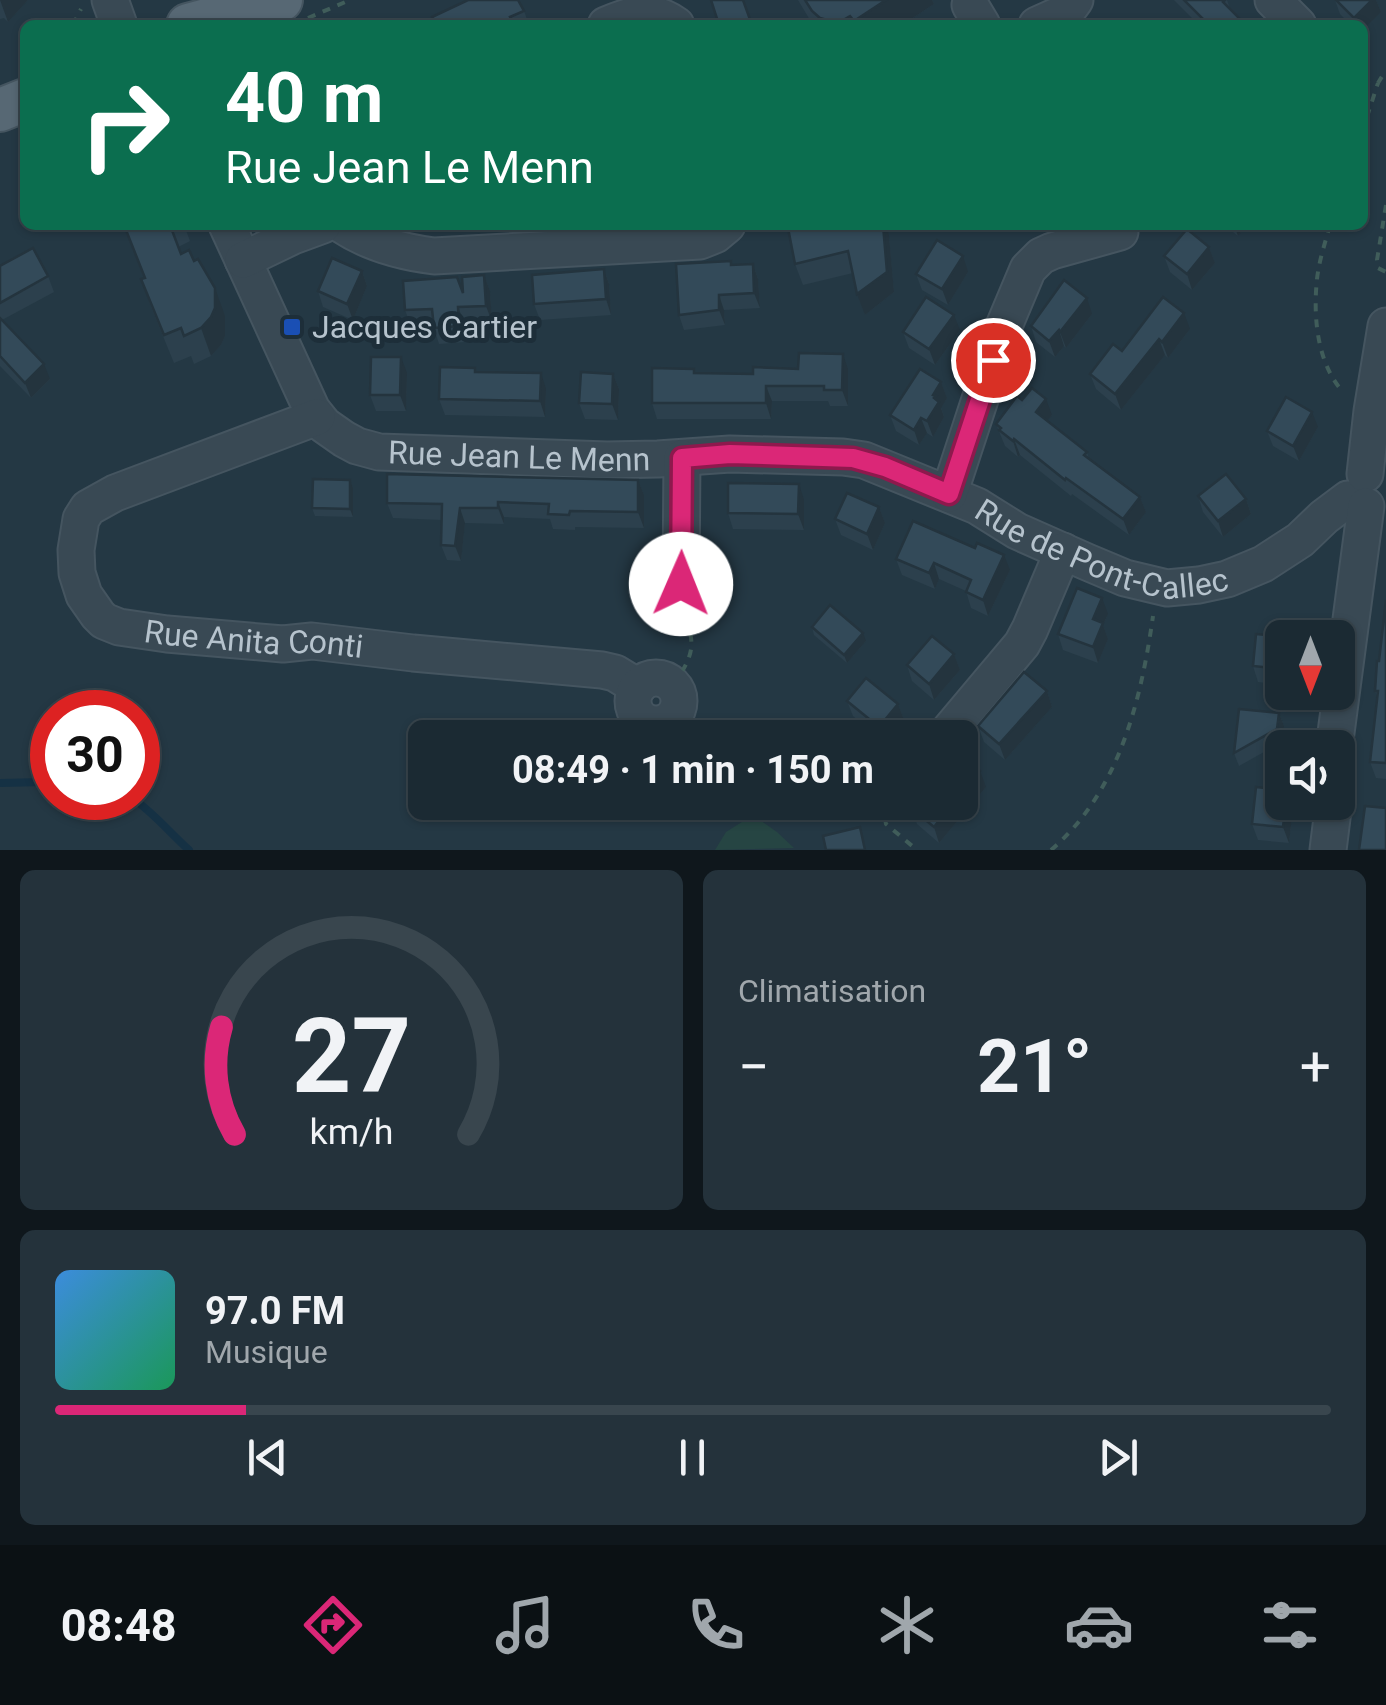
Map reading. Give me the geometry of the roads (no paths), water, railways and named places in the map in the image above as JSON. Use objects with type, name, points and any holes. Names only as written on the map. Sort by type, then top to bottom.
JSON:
[{"type":"main road","points":[[216,20],[287,7]]},
{"type":"main road","points":[[250,20],[287,7]]},
{"type":"street","points":[[1048,20],[1066,12],[1075,0]]},
{"type":"street","points":[[1272,0],[1293,20]]},
{"type":"street","points":[[617,20],[652,13],[666,20]]},
{"type":"street","points":[[309,230],[293,236],[235,235],[306,401],[317,417]]},
{"type":"street","points":[[349,230],[402,251],[434,256],[700,241],[721,230]]},
{"type":"street","points":[[949,494],[1004,326],[1028,269],[1052,251],[1120,232]]},
{"type":"street","points":[[1336,730],[1360,493],[1386,326]]},
{"type":"street","name":"Rue Jean Le Menn","points":[[317,417],[332,432],[357,446],[380,452],[635,460],[730,454],[843,457]]},
{"type":"street","name":"Rue Anita Conti","points":[[317,417],[99,500],[88,508],[77,533],[78,573],[91,608],[104,622],[168,634],[283,644],[312,641],[602,670],[615,674],[644,707]]},
{"type":"street","name":"Rue de Pont-Callec","points":[[843,457],[864,460],[949,494],[1017,531],[1126,578],[1155,586],[1200,585],[1240,575],[1280,554],[1360,493]]},
{"type":"street","name":"Rue Jean Le Menn","points":[[681,584],[682,458]]},
{"type":"street","points":[[959,720],[1022,644],[1063,551]]},
{"type":"street","points":[[1328,850],[1332,820]]},
{"type":"waterway","points":[[0,783],[30,782]]},
{"type":"waterway","points":[[158,820],[189,850]]},
{"type":"place","name":"Jacques Cartier","points":[[292,327]]}]
